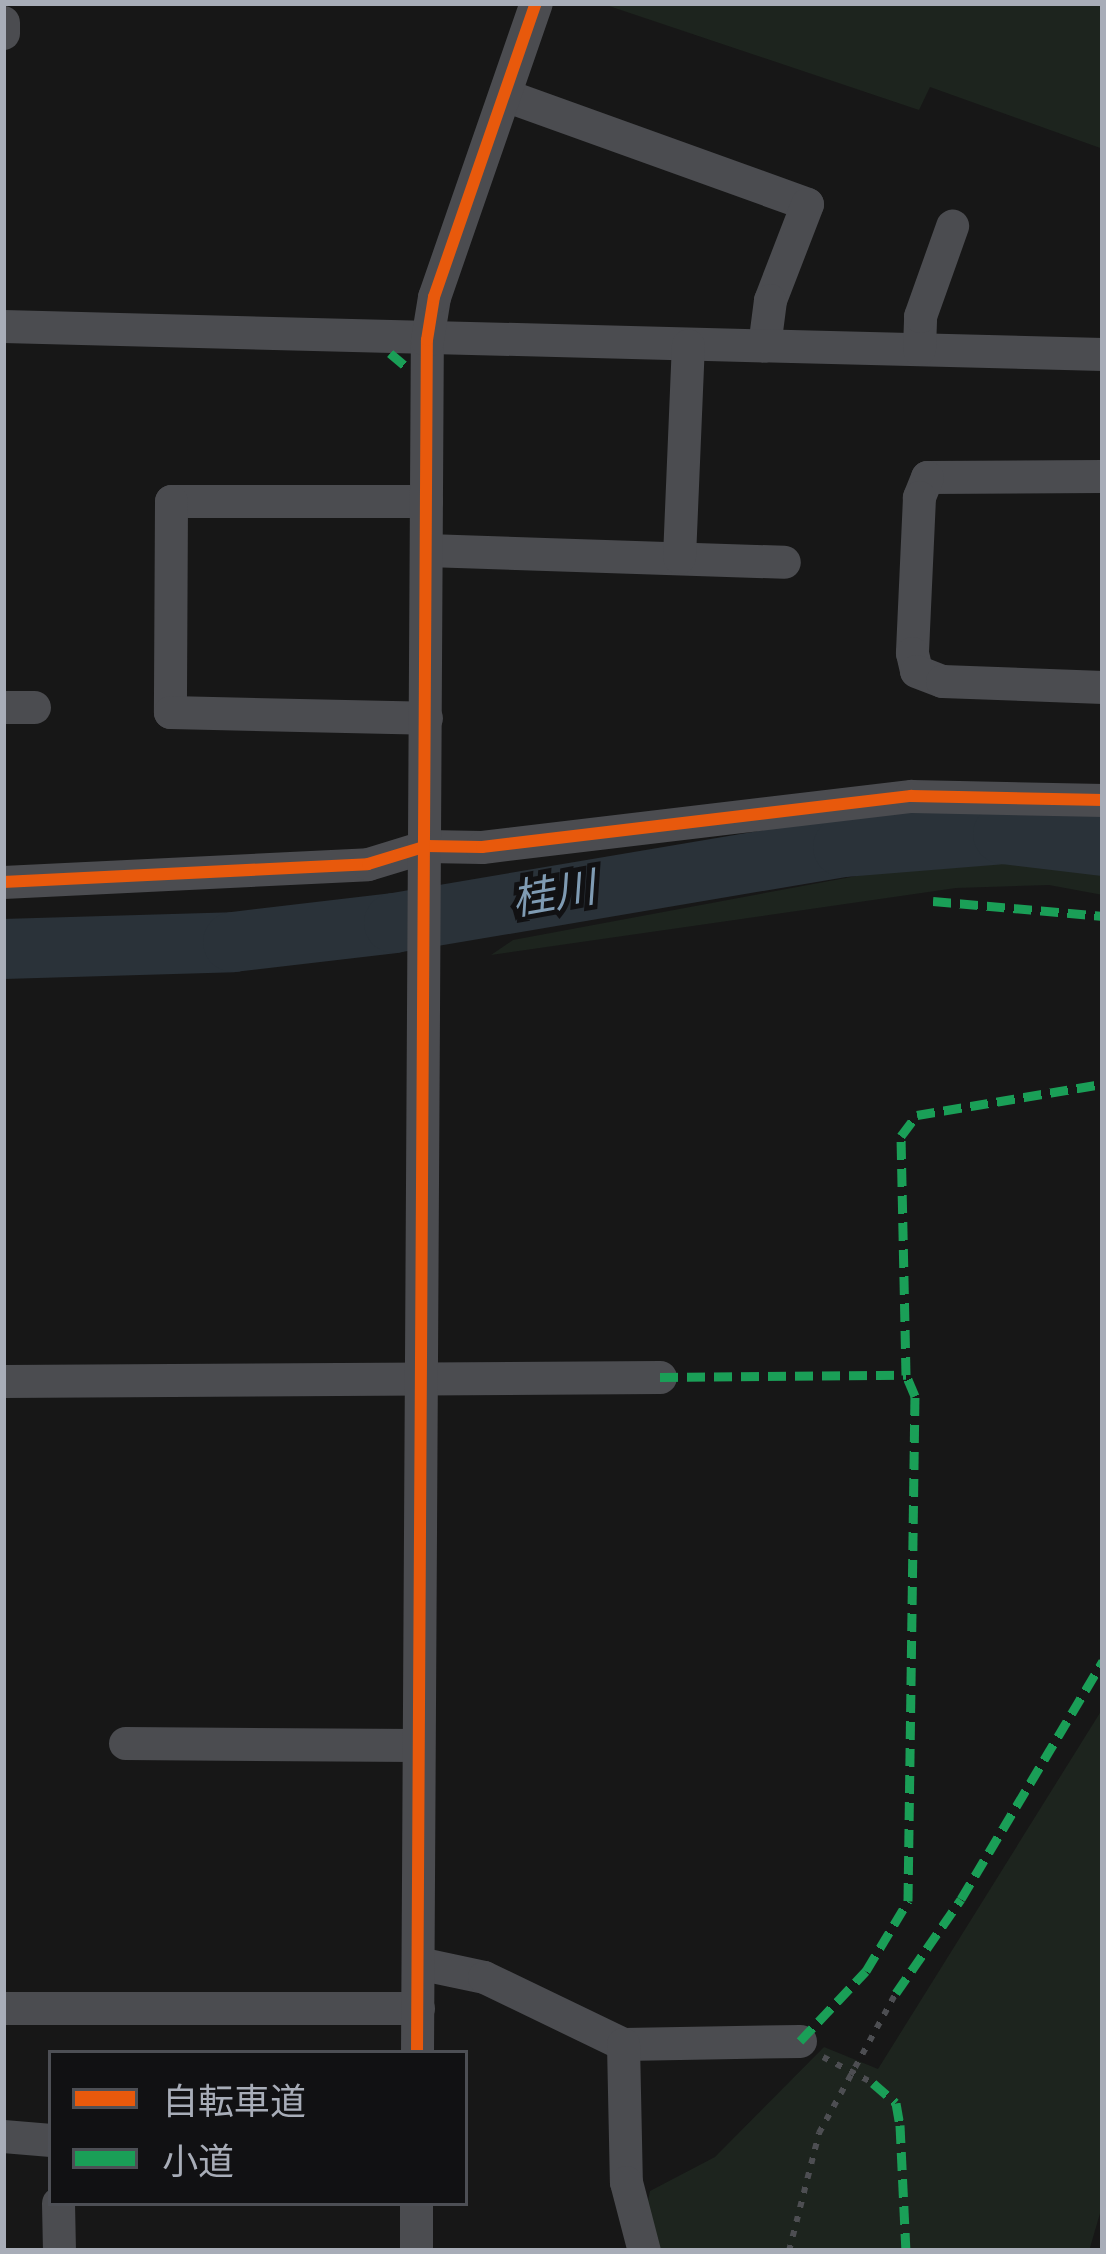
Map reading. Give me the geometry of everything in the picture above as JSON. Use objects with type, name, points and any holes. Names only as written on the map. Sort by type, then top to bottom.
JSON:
[{"type":"street","points":[[417,2050],[428,340],[434,297],[536,3]]},
{"type":"street","points":[[3,22],[3,33]]},
{"type":"street","points":[[505,94],[807,204],[770,300],[764,346]]},
{"type":"street","points":[[919,349],[920,316],[952,226]]},
{"type":"street","points":[[3,326],[1103,354]]},
{"type":"street","points":[[679,557],[688,345]]},
{"type":"street","points":[[1103,476],[927,477],[919,497],[912,653],[916,670],[943,681],[1103,687]]},
{"type":"street","points":[[426,500],[171,500],[170,712],[426,718]]},
{"type":"street","points":[[427,550],[784,562]]},
{"type":"street","points":[[3,883],[368,864],[911,796],[1103,800]]},
{"type":"street","points":[[3,1381],[660,1377]]},
{"type":"street","points":[[125,1743],[416,1744]]},
{"type":"street","points":[[418,1963],[484,1976],[623,2044],[809,2048]]},
{"type":"street","points":[[3,2008],[418,2008]]},
{"type":"street","points":[[623,2044],[626,2182],[644,2251]]},
{"type":"street","points":[[3,2136],[48,2140]]},
{"type":"street","points":[[58,2206],[59,2251]]},
{"type":"street","points":[[416,2206],[416,2251]]},
{"type":"path","points":[[789,2251],[819,2134],[848,2070],[896,1993]]},
{"type":"path","points":[[809,2048],[873,2083]]},
{"type":"shaded area","points":[[600,3],[1103,3],[1103,149],[930,87],[919,110]]},
{"type":"shaded area","points":[[1008,859],[1103,868],[1103,895],[1049,885],[956,888],[491,955],[513,940],[878,872]]},
{"type":"shaded area","points":[[1103,1708],[1103,2203],[1089,2251],[658,2251],[644,2220],[650,2191],[715,2157],[824,2047],[878,2069]]},
{"type":"waterway","name":"桂川","points":[[3,949],[233,942],[394,923],[843,847],[1003,834],[1103,846]]},
{"type":"marked path","points":[[390,353],[410,370]]},
{"type":"marked path","points":[[933,901],[1103,916]]},
{"type":"marked path","points":[[800,2041],[866,1971],[908,1901],[915,1396],[906,1375],[901,1136],[917,1115],[1103,1084]]},
{"type":"marked path","points":[[660,1377],[906,1375]]},
{"type":"marked path","points":[[896,1993],[961,1899],[1103,1661]]},
{"type":"marked path","points":[[873,2083],[896,2103],[906,2251]]},
{"type":"cycle path","points":[[417,2050],[427,340],[434,297],[536,3]]},
{"type":"cycle path","points":[[3,882],[368,864],[427,846],[482,847],[911,796],[1103,800]]}]
